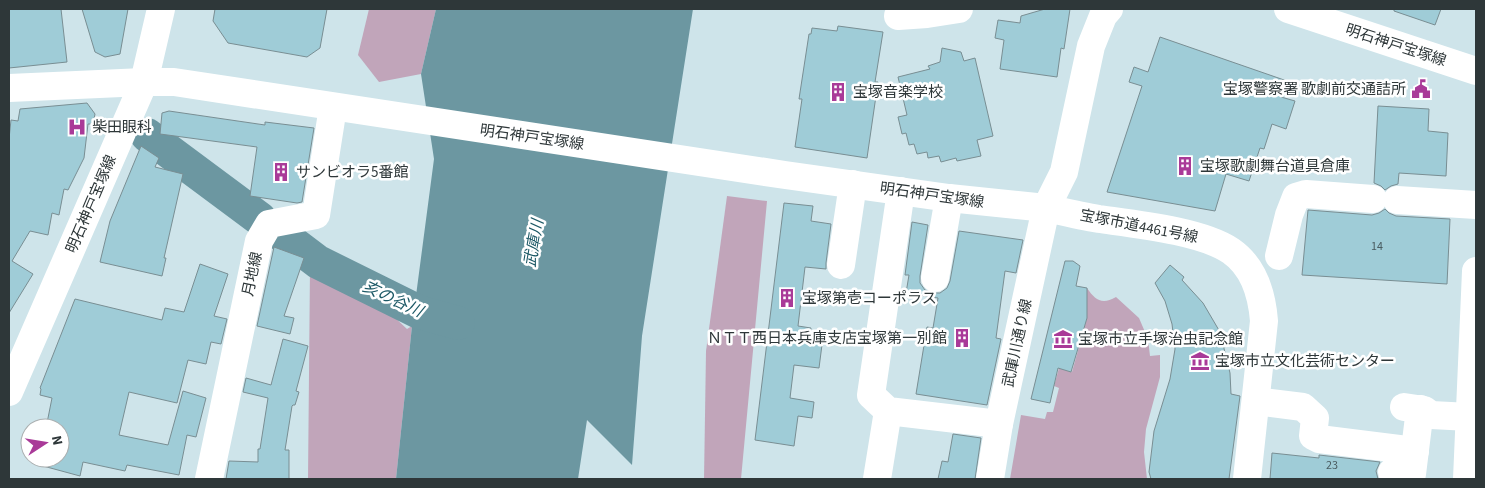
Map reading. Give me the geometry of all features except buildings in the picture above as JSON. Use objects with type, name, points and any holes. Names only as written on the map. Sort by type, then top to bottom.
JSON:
[{"type":"main road","points":[[9,88],[144,82],[161,9]]},
{"type":"main road","points":[[898,16],[959,9]]},
{"type":"main road","points":[[1046,208],[1064,172],[1091,46],[1103,16],[1109,9]]},
{"type":"main road","name":"明石神戸宝塚線","points":[[1288,9],[1476,71]]},
{"type":"main road","name":"明石神戸宝塚線","points":[[9,392],[144,82],[174,82],[785,175],[949,198],[1046,208]]},
{"type":"main road","name":"月地線","points":[[209,479],[259,241],[269,224],[316,214],[339,108]]},
{"type":"main road","points":[[841,265],[853,184]]},
{"type":"main road","points":[[901,191],[871,395],[888,412],[1000,424]]},
{"type":"main road","points":[[1279,256],[1289,215],[1296,197],[1306,194],[1476,205]]},
{"type":"main road","points":[[934,278],[949,198]]},
{"type":"main road","name":"宝塚市道4461号線","points":[[1046,208],[1096,219],[1189,234],[1213,241],[1231,251],[1250,272],[1261,297],[1264,321],[1247,479]]},
{"type":"main road","name":"武庫川通り線","points":[[990,479],[1046,208]]},
{"type":"main road","points":[[1467,479],[1476,271]]},
{"type":"main road","points":[[1257,392],[1304,388]]},
{"type":"main road","points":[[1257,392],[1303,407],[1315,418],[1312,447],[1319,439],[1415,463]]},
{"type":"main road","points":[[1415,463],[1412,408],[1431,415],[1470,423]]},
{"type":"main road","points":[[877,479],[888,412]]},
{"type":"main road","points":[[1415,463],[1433,429],[1470,423]]},
{"type":"shaded area","points":[[369,9],[436,9],[421,74],[379,82],[358,55]]},
{"type":"shaded area","points":[[727,196],[767,201],[741,479],[704,479],[706,351]]},
{"type":"shaded area","points":[[310,268],[357,295],[374,298],[407,329],[412,326],[396,479],[308,479]]},
{"type":"shaded area","points":[[1087,288],[1099,300],[1107,301],[1116,297],[1139,318],[1148,339],[1150,356],[1160,355],[1160,377],[1146,429],[1144,452],[1147,479],[1010,479],[1021,415],[1045,419],[1047,412],[1053,412],[1059,388],[1054,386],[1059,368],[1072,372],[1087,318]]},
{"type":"water","name":"武庫川","points":[[436,9],[693,9],[642,336],[632,465],[587,420],[578,479],[396,479],[412,326],[434,159],[421,74]]},
{"type":"waterway","name":"亥の谷川","points":[[147,135],[260,219]]},
{"type":"waterway","name":"亥の谷川","points":[[281,234],[318,262],[419,312],[458,323]]},
{"type":"place","name":"宝塚警察署 歌劇前交通詰所","points":[[1421,89]]},
{"type":"place","name":"宝塚音楽学校","points":[[838,92]]},
{"type":"place","name":"柴田眼科","points":[[77,127]]},
{"type":"place","name":"宝塚歌劇舞台道具倉庫","points":[[1185,166]]},
{"type":"place","name":"サンビオラ5番館","points":[[281,172]]},
{"type":"place","name":"宝塚第壱コーポラス","points":[[787,298]]},
{"type":"place","name":"ＮＴＴ西日本兵庫支店宝塚第一別館","points":[[962,338]]},
{"type":"place","name":"宝塚市立手塚治虫記念館","points":[[1063,339]]},
{"type":"place","name":"宝塚市立文化芸術センター","points":[[1200,361]]}]
